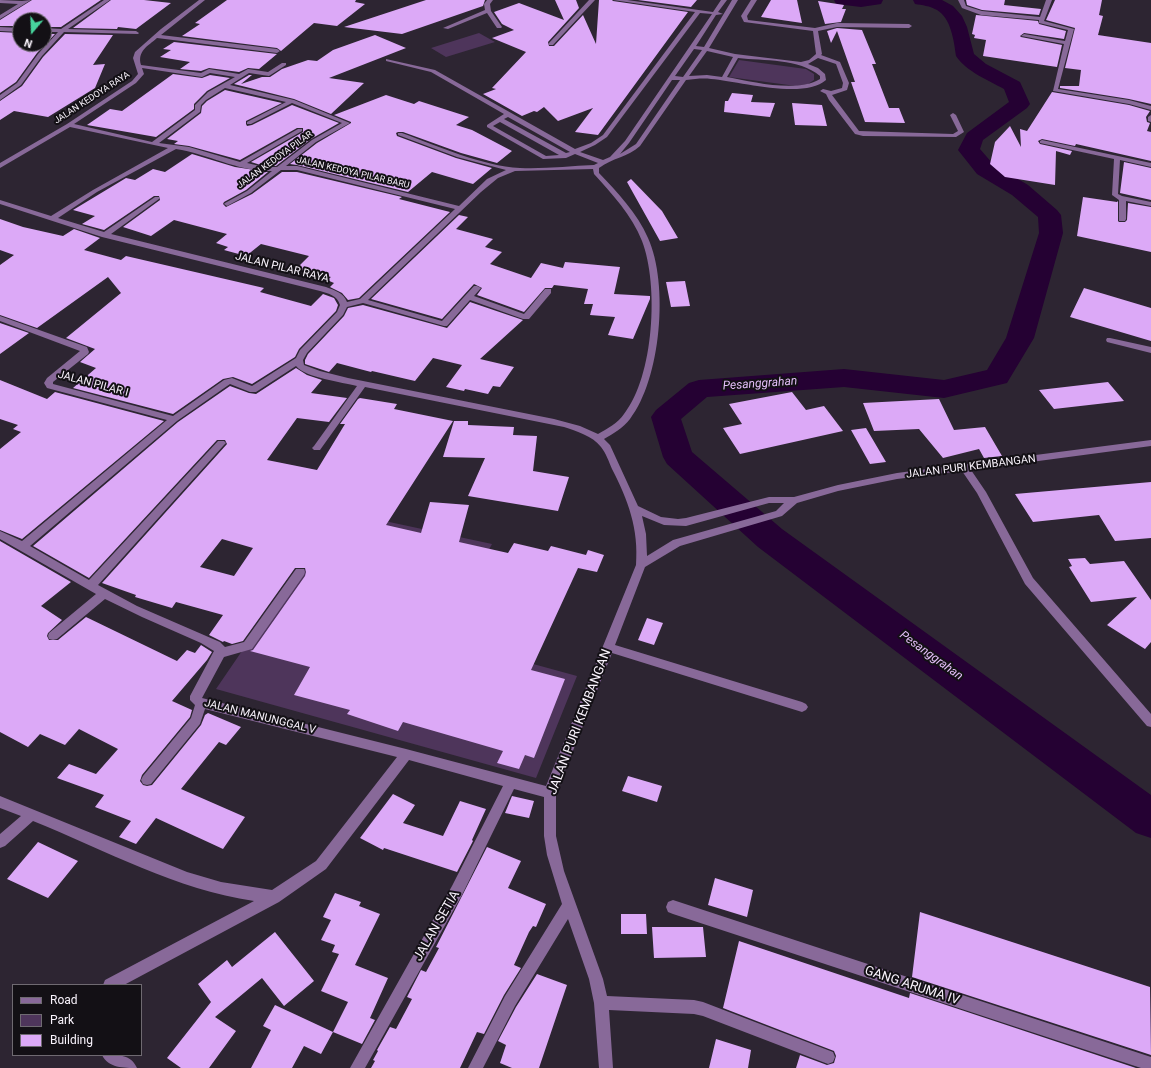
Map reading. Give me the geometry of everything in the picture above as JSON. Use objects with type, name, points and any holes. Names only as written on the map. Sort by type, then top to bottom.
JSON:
[{"type":"street","points":[[0,98],[19,84],[40,55],[63,30],[108,0]]},
{"type":"street","name":"JALAN KEDOYA RAYA","points":[[0,166],[69,125],[134,82],[142,74],[136,55],[156,36],[202,0]]},
{"type":"street","points":[[490,0],[487,4],[488,11],[499,27]]},
{"type":"street","points":[[551,44],[592,0]]},
{"type":"street","points":[[616,0],[726,14]]},
{"type":"street","points":[[363,301],[489,180],[499,174],[514,169],[599,165],[613,157],[627,142],[724,0]]},
{"type":"street","points":[[613,157],[625,155],[638,145],[706,48],[735,0]]},
{"type":"street","points":[[754,0],[744,16],[746,21],[815,30],[837,25],[909,26]]},
{"type":"street","points":[[961,0],[964,7],[976,12],[1042,19]]},
{"type":"street","points":[[1048,0],[1041,22],[1071,29],[1055,90],[1151,108]]},
{"type":"street","points":[[0,1],[26,1]]},
{"type":"street","points":[[0,17],[26,1]]},
{"type":"street","points":[[446,28],[488,11]]},
{"type":"street","points":[[508,114],[489,126],[542,157],[565,156],[594,144],[605,136],[698,11]]},
{"type":"street","points":[[0,29],[12,30]]},
{"type":"street","points":[[52,30],[136,33]]},
{"type":"street","points":[[802,64],[814,58],[819,51],[815,30]]},
{"type":"street","points":[[156,36],[277,51]]},
{"type":"street","points":[[1024,36],[1068,42]]},
{"type":"street","points":[[672,78],[724,78],[796,88],[814,86],[823,80],[823,75],[815,68],[802,64],[736,56],[706,48],[693,47]]},
{"type":"street","points":[[724,78],[736,56]]},
{"type":"street","points":[[814,58],[838,63],[846,83],[845,89],[829,94]]},
{"type":"street","points":[[388,60],[433,71],[599,165]]},
{"type":"street","points":[[153,144],[198,111],[198,105],[218,88],[225,86],[248,71],[268,74],[284,64]]},
{"type":"street","points":[[139,66],[202,75],[209,71],[240,76]]},
{"type":"street","name":"JALAN KEDOYA PILAR","points":[[225,86],[292,101],[347,123],[314,141],[247,193],[227,204]]},
{"type":"street","points":[[814,86],[829,94],[831,99],[857,133],[954,136],[961,132],[953,115]]},
{"type":"street","points":[[1112,108],[1114,100]]},
{"type":"street","points":[[249,123],[292,101]]},
{"type":"street","points":[[500,119],[565,156],[599,165]]},
{"type":"street","name":"JALAN KEDOYA PILAR BARU","points":[[69,125],[153,144],[189,149],[264,169],[288,167],[303,169],[460,208]]},
{"type":"street","points":[[241,164],[300,130]]},
{"type":"street","points":[[400,134],[462,155],[514,169]]},
{"type":"street","points":[[1042,142],[1151,165]]},
{"type":"street","points":[[51,219],[95,192],[175,147]]},
{"type":"street","points":[[1117,158],[1116,195],[1123,199],[1151,204]]},
{"type":"street","points":[[299,360],[300,366],[307,370],[363,384],[491,408],[562,424],[590,433],[598,438],[611,431],[628,416],[636,403],[645,381],[655,323],[656,295],[652,262],[641,232],[631,214],[617,195],[596,173],[599,165]]},
{"type":"street","points":[[105,235],[158,198]]},
{"type":"street","points":[[1122,219],[1123,199]]},
{"type":"street","name":"JALAN PILAR RAYA","points":[[0,202],[105,235],[323,289],[335,293],[342,299],[344,305]]},
{"type":"street","points":[[23,546],[174,419],[227,382],[232,381],[253,390],[299,360],[303,352],[340,313],[344,305],[363,301],[444,324],[478,288]]},
{"type":"street","points":[[469,297],[526,317],[548,291]]},
{"type":"street","name":"JALAN PILAR I","points":[[0,318],[84,349],[84,352],[50,380],[48,383],[50,386],[174,419]]},
{"type":"street","points":[[1110,340],[1151,350]]},
{"type":"street","points":[[317,448],[363,384]]},
{"type":"street","name":"JALAN PURI KEMBANGAN","points":[[598,438],[605,445],[634,507],[643,538],[643,552],[641,565],[550,793],[550,836],[553,855],[602,1003],[606,1068]]},
{"type":"street","points":[[91,585],[220,443]]},
{"type":"street","name":"JALAN PURI KEMBANGAN","points":[[634,507],[659,521],[672,524],[686,522],[769,500],[794,500],[838,488],[890,477],[1151,443]]},
{"type":"street","points":[[964,467],[981,492],[1029,581],[1151,722]]},
{"type":"street","name":"JALAN PURI KEMBANGAN","points":[[641,565],[664,550],[690,538],[779,514],[794,500]]},
{"type":"street","points":[[0,535],[23,546],[91,585],[103,594],[159,621],[208,641],[220,649],[220,653],[248,646],[300,572]]},
{"type":"street","points":[[53,636],[103,594]]},
{"type":"street","points":[[608,648],[802,707]]},
{"type":"street","name":"JALAN MANUNGGAL V","points":[[220,653],[212,669],[198,690],[196,700],[201,703],[406,754],[550,793]]},
{"type":"street","points":[[147,780],[196,720],[201,703]]},
{"type":"street","points":[[112,984],[274,898],[321,865],[328,858],[406,754]]},
{"type":"street","name":"JALAN SETIA","points":[[357,1068],[467,873],[495,818],[511,782]]},
{"type":"street","points":[[0,802],[32,814],[148,864],[208,885],[274,898]]},
{"type":"street","points":[[0,842],[32,814]]},
{"type":"street","points":[[475,1068],[510,1001],[569,905]]},
{"type":"street","name":"GANG ARUMA IV","points":[[672,907],[1151,1064]]},
{"type":"street","points":[[602,1003],[694,1007],[703,1009],[828,1057]]},
{"type":"street","points":[[111,1056],[130,1068]]},
{"type":"green space","points":[[479,33],[495,42],[446,57],[431,48]]},
{"type":"green space","points":[[739,60],[806,69],[814,74],[814,80],[808,84],[796,86],[729,77]]},
{"type":"green space","points":[[352,514],[492,544],[442,639],[577,676],[536,778],[216,689],[298,569],[317,570]]},
{"type":"building","points":[[32,0],[101,0],[61,27],[52,27],[52,12],[13,12]]},
{"type":"building","points":[[111,0],[144,0],[171,3],[136,29],[118,27],[117,29],[73,28]]},
{"type":"building","points":[[227,0],[356,0],[355,2],[365,4],[337,26],[314,23],[281,51],[277,48],[182,36],[200,24],[195,23]]},
{"type":"building","points":[[426,0],[485,0],[483,6],[402,34],[344,27]]},
{"type":"building","points":[[555,0],[576,0],[579,8],[548,42],[549,46],[554,46],[583,15],[596,44],[599,0],[612,0],[688,12],[598,135],[575,132],[593,108],[558,121],[544,107],[537,112],[534,111],[522,116],[483,94],[496,89],[492,88],[526,52],[492,38],[514,30],[502,24],[494,12],[519,3],[564,20]]},
{"type":"building","points":[[638,0],[697,0],[691,7]]},
{"type":"building","points":[[771,0],[797,0],[802,23],[761,17]]},
{"type":"building","points":[[966,0],[1005,0],[1004,5],[1041,9],[1039,15],[982,10],[967,5]]},
{"type":"building","points":[[1055,0],[1102,0],[1099,15],[1103,16],[1098,35],[1151,43],[1151,104],[1060,88],[1060,86],[1079,86],[1081,70],[1065,68],[1075,28],[1046,20]]},
{"type":"building","points":[[818,1],[844,5],[842,9],[846,9],[841,22],[825,24]]},
{"type":"building","points":[[12,12],[12,26],[0,26],[0,20]]},
{"type":"building","points":[[976,15],[1038,21],[1039,24],[1066,31],[1064,39],[1024,33],[1020,36],[1062,45],[1057,67],[983,56],[986,40],[974,38],[975,35],[972,34]]},
{"type":"building","points":[[837,28],[862,30],[876,64],[872,64],[889,108],[899,108],[905,123],[865,122],[851,82],[855,82],[837,31],[831,43],[827,31]]},
{"type":"building","points":[[0,32],[12,33],[12,52],[38,52],[16,82],[0,93]]},
{"type":"building","points":[[65,34],[113,35],[93,65],[105,64],[95,88],[48,117],[14,111],[0,120],[0,101],[22,86],[43,57],[48,52],[52,52],[52,48]]},
{"type":"building","points":[[375,35],[406,48],[329,78],[364,83],[331,114],[294,99],[234,84],[249,75],[252,75],[241,84],[262,77],[270,77],[282,69],[308,60],[317,61],[333,50]]},
{"type":"building","points":[[174,42],[277,54],[259,69],[248,68],[239,72],[209,68],[201,71],[180,69],[190,62],[160,57],[171,50],[163,49]]},
{"type":"building","points":[[173,74],[202,78],[210,75],[230,78],[207,91],[194,104],[194,109],[156,137],[87,125],[110,109],[122,111]]},
{"type":"building","points":[[225,90],[282,103],[246,121],[247,126],[252,125],[292,105],[339,123],[311,139],[276,166],[264,166],[251,162],[303,132],[303,128],[297,128],[240,160],[189,146],[174,144],[178,141],[167,139],[201,113],[202,106],[207,101]]},
{"type":"building","points":[[1052,92],[1129,105],[1150,111],[1146,117],[1147,122],[1150,123],[1147,131],[1151,132],[1151,161],[1076,144],[1075,146],[1042,139],[1038,141],[1040,144],[1072,151],[1070,155],[1056,151],[1055,185],[1005,177],[990,164],[995,142],[1010,126],[1021,147],[1020,129],[1027,131]]},
{"type":"building","points":[[732,93],[753,95],[751,102],[775,103],[770,117],[724,112],[725,101],[728,101]]},
{"type":"building","points":[[386,95],[414,104],[419,101],[469,117],[456,125],[472,130],[512,151],[497,163],[461,153],[403,132],[398,132],[396,133],[397,136],[456,158],[492,168],[473,184],[432,172],[408,192],[290,164],[317,143],[351,123],[334,115]]},
{"type":"building","points":[[792,103],[822,105],[827,126],[795,125]]},
{"type":"building","points":[[192,154],[235,167],[268,172],[246,190],[224,202],[223,204],[226,207],[252,194],[282,172],[297,172],[402,197],[399,199],[450,212],[359,298],[348,300],[342,293],[330,287],[334,283],[327,280],[331,277],[296,269],[309,256],[261,244],[246,256],[224,250],[228,247],[216,243],[227,234],[174,220],[151,236],[123,227],[160,200],[159,196],[154,196],[104,230],[82,224],[95,216],[73,210],[126,178],[135,180],[153,169],[165,172]]},
{"type":"building","points":[[1124,162],[1151,168],[1151,200],[1120,193]]},
{"type":"building","points":[[631,179],[662,211],[678,238],[660,241],[627,182]]},
{"type":"building","points":[[1083,197],[1118,201],[1119,222],[1125,222],[1127,220],[1128,203],[1151,207],[1151,252],[1077,236]]},
{"type":"building","points":[[459,215],[468,217],[456,229],[493,239],[485,247],[502,252],[490,264],[531,278],[541,263],[563,268],[565,262],[620,267],[614,294],[650,296],[633,339],[608,335],[615,317],[590,315],[593,304],[584,304],[588,289],[554,285],[552,288],[545,288],[524,312],[477,295],[482,288],[474,284],[442,319],[371,299]]},
{"type":"building","points":[[0,219],[23,227],[63,236],[74,229],[100,238],[84,250],[121,260],[126,256],[264,288],[260,292],[311,306],[323,294],[334,298],[338,305],[336,311],[299,349],[295,357],[252,384],[233,377],[223,379],[173,414],[73,388],[96,368],[80,362],[95,349],[66,338],[121,293],[108,277],[37,328],[0,315],[0,265],[14,255],[0,250]]},
{"type":"building","points":[[685,281],[690,306],[671,307],[666,282]]},
{"type":"building","points":[[1084,288],[1151,308],[1151,341],[1070,317]]},
{"type":"building","points":[[470,302],[523,320],[480,359],[514,367],[500,387],[493,386],[488,394],[446,387],[462,365],[433,358],[415,381],[337,363],[329,372],[305,364],[308,354],[344,316],[348,308],[363,305],[447,328]]},
{"type":"building","points":[[0,323],[29,333],[0,354]]},
{"type":"building","points":[[296,368],[307,375],[322,380],[311,393],[347,398],[329,422],[297,418],[267,460],[317,470],[345,424],[340,424],[360,398],[397,404],[394,409],[453,421],[386,525],[421,533],[430,502],[469,505],[459,542],[508,553],[514,543],[548,551],[551,546],[586,555],[588,550],[604,555],[597,572],[578,568],[531,670],[565,679],[534,758],[525,755],[519,769],[497,763],[503,751],[403,722],[398,731],[347,714],[350,710],[294,695],[310,667],[250,651],[253,650],[305,576],[305,568],[295,568],[243,641],[232,644],[223,642],[209,635],[223,615],[176,602],[172,608],[135,597],[136,595],[102,583],[227,444],[225,440],[217,440],[89,578],[33,546],[178,422],[230,386],[256,394]],"holes":[[[222,539],[253,548],[234,576],[200,567]]]},
{"type":"building","points":[[0,380],[47,399],[55,392],[164,421],[22,539],[0,530],[0,449],[21,432],[13,429],[18,425],[0,419]]},
{"type":"building","points":[[1108,382],[1124,401],[1054,409],[1039,390]]},
{"type":"building","points":[[792,392],[806,410],[824,406],[843,431],[740,454],[723,428],[742,424],[729,404]]},
{"type":"building","points":[[939,399],[954,430],[985,427],[1002,456],[984,458],[979,449],[943,458],[919,429],[874,431],[863,403]]},
{"type":"building","points":[[454,421],[468,421],[468,425],[514,427],[513,435],[537,436],[533,471],[569,477],[558,511],[468,496],[485,458],[443,457]]},
{"type":"building","points":[[866,428],[886,462],[870,464],[851,430]]},
{"type":"building","points":[[1151,482],[1151,538],[1115,541],[1099,515],[1033,522],[1015,494]]},
{"type":"building","points":[[0,541],[71,582],[41,606],[62,620],[48,633],[47,636],[49,640],[58,640],[86,617],[177,661],[187,650],[195,653],[201,645],[212,652],[172,701],[192,710],[190,717],[142,775],[140,781],[143,785],[152,785],[201,725],[205,715],[208,713],[241,727],[226,745],[219,742],[181,789],[245,817],[223,849],[156,818],[136,844],[119,837],[131,821],[95,807],[104,795],[57,778],[69,764],[96,774],[118,749],[79,729],[65,745],[40,734],[28,747],[0,732]]},
{"type":"building","points":[[1085,558],[1090,564],[1124,561],[1151,600],[1151,642],[1145,649],[1107,625],[1137,597],[1091,602],[1069,567],[1072,566],[1068,559]]},
{"type":"building","points":[[647,618],[663,623],[654,645],[638,640]]},
{"type":"building","points":[[628,776],[662,786],[657,802],[622,791]]},
{"type":"building","points":[[393,794],[415,805],[403,823],[443,836],[460,801],[486,809],[472,840],[473,841],[457,872],[384,848],[383,850],[360,838]]},
{"type":"building","points":[[512,796],[534,801],[529,818],[505,813]]},
{"type":"building","points":[[38,842],[78,861],[48,898],[7,879]]},
{"type":"building","points":[[487,847],[521,861],[508,888],[546,904],[536,927],[533,926],[529,932],[514,965],[521,968],[504,995],[484,1034],[477,1032],[460,1068],[371,1068],[375,1061],[373,1060],[378,1051],[377,1050],[390,1027],[396,1029],[412,999],[407,997],[421,970],[426,972],[439,948],[436,947]]},
{"type":"building","points":[[715,878],[753,890],[747,917],[708,905]]},
{"type":"building","points":[[335,893],[361,902],[359,906],[380,914],[355,965],[388,978],[370,1018],[375,1020],[362,1044],[333,1032],[348,1002],[321,991],[339,954],[332,952],[335,945],[321,940],[331,920],[323,917]]},
{"type":"building","points":[[920,912],[1150,987],[1151,1055],[912,977]]},
{"type":"building","points":[[621,914],[646,914],[647,934],[621,934]]},
{"type":"building","points":[[652,927],[703,927],[706,957],[654,958]]},
{"type":"building","points":[[275,932],[314,981],[284,1006],[262,978],[215,1017],[236,1031],[209,1068],[181,1068],[167,1058],[211,1002],[198,984],[227,960],[232,967]]},
{"type":"building","points":[[739,941],[909,998],[910,993],[1136,1068],[796,1068],[800,1055],[827,1065],[834,1063],[836,1056],[834,1051],[723,1008]]},
{"type":"building","points":[[537,974],[567,985],[539,1068],[512,1068],[500,1063],[506,1045],[498,1041],[516,1007]]},
{"type":"building","points":[[275,1005],[333,1032],[321,1054],[304,1046],[292,1068],[251,1068],[271,1030],[263,1026]]},
{"type":"building","points":[[716,1039],[751,1050],[748,1068],[709,1068]]},
{"type":"waterway","name":"Pesanggrahan","points":[[842,0],[861,2],[875,0]]},
{"type":"waterway","name":"Pesanggrahan","points":[[921,0],[940,5],[950,12],[956,21],[962,39],[965,56],[979,68],[1013,86],[1020,104],[974,137],[969,150],[985,169],[1020,190],[1049,215],[1051,233],[1020,338],[997,377],[944,389],[844,378],[699,389],[666,417],[678,457],[770,538],[1151,819]]}]
